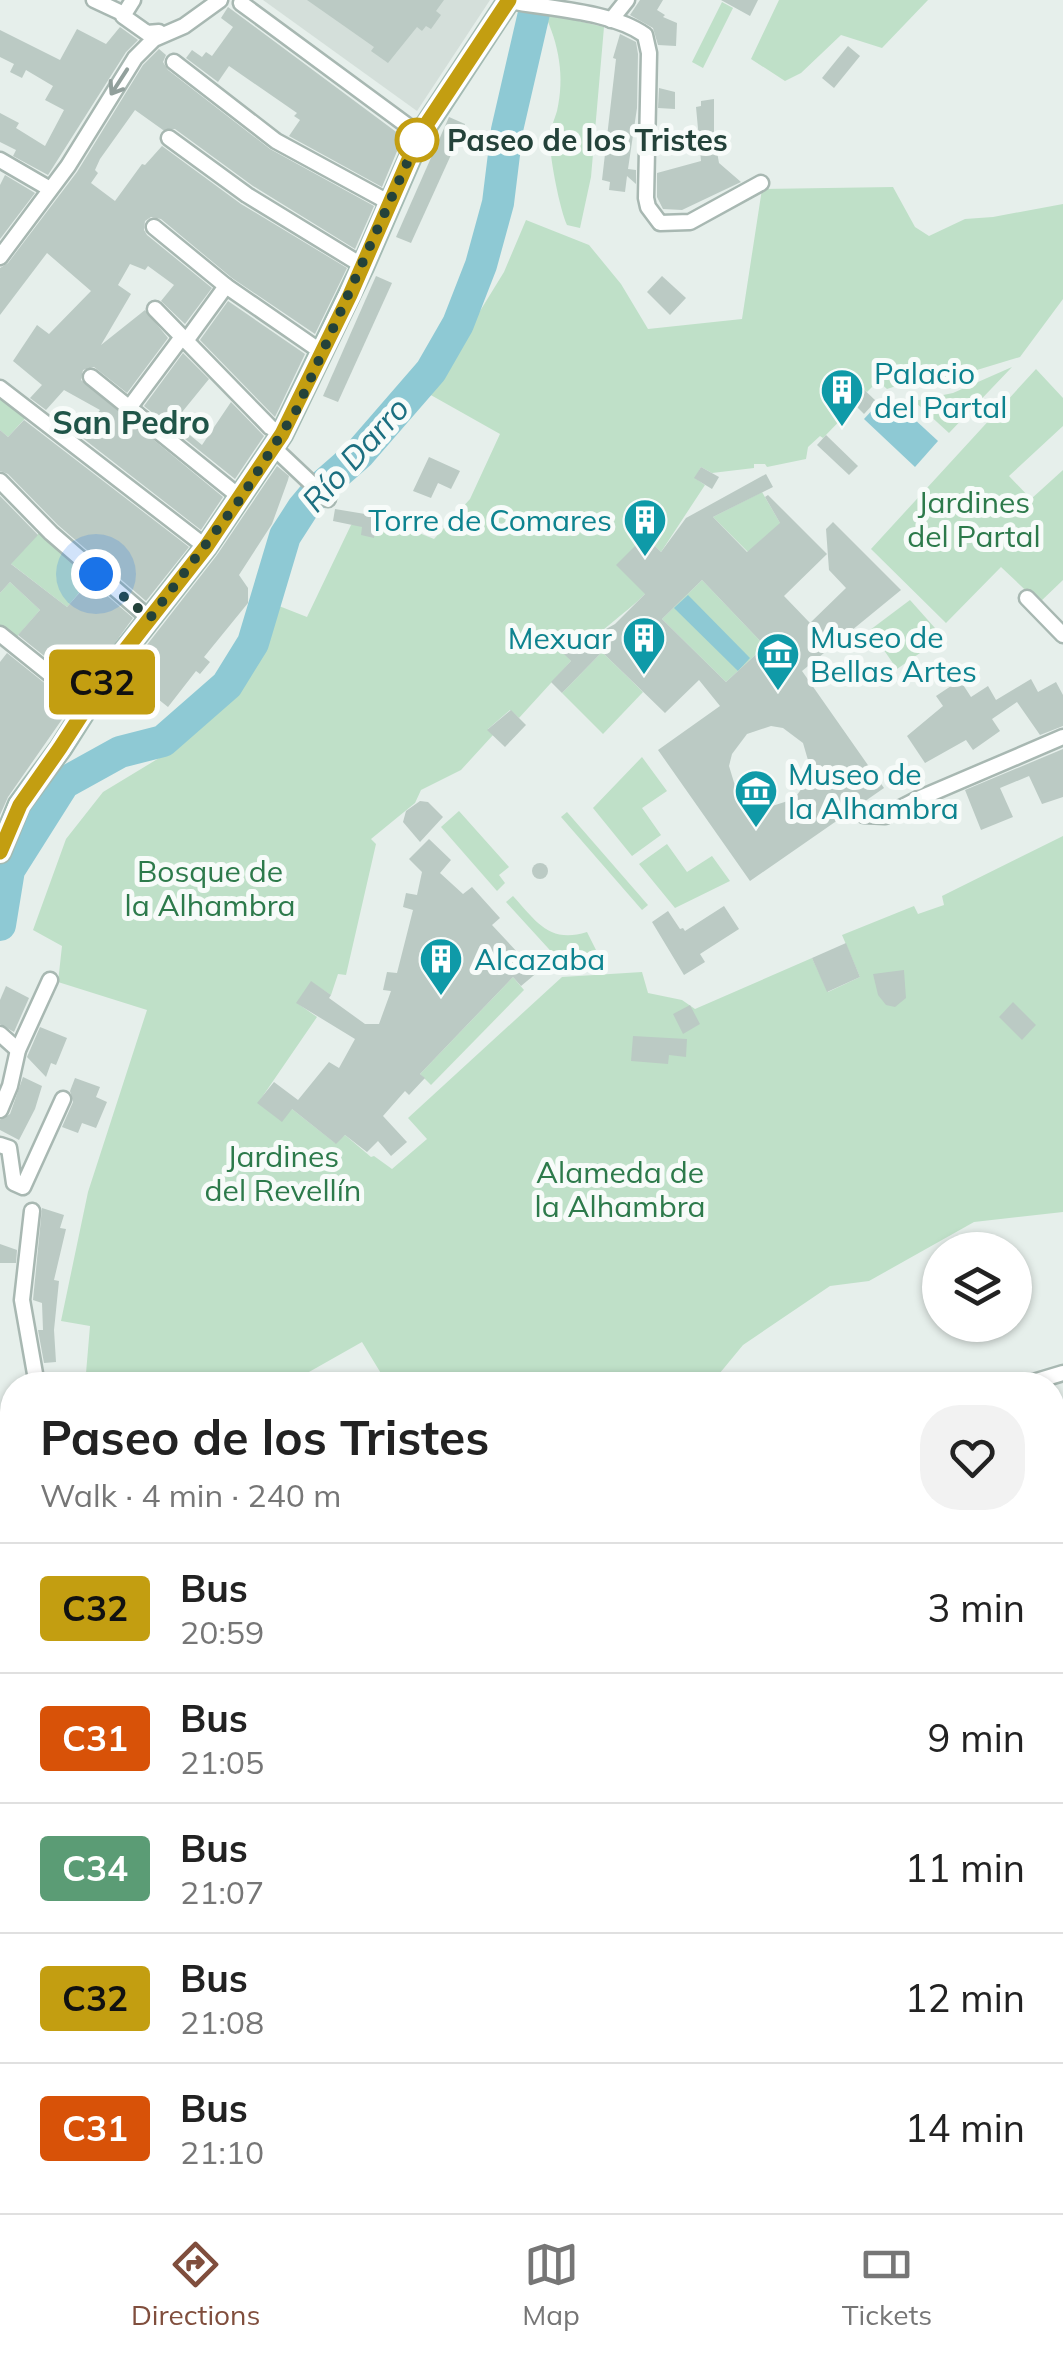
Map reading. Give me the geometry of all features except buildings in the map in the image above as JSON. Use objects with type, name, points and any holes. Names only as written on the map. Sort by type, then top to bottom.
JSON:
[{"type":"street","points":[[94,0],[124,14],[154,35],[185,19],[208,0]]},
{"type":"street","points":[[124,14],[133,0]]},
{"type":"street","points":[[0,257],[50,189],[135,58],[154,39],[184,26],[220,0]]},
{"type":"street","points":[[612,20],[626,0]]},
{"type":"street","points":[[1,844],[20,805],[88,704],[206,547],[278,441],[363,266],[420,134],[514,1],[612,20],[633,26],[645,35],[646,198],[660,224],[690,222],[760,183]]},
{"type":"street","points":[[241,3],[420,134]]},
{"type":"street","points":[[174,62],[276,141],[390,203]]},
{"type":"street","points":[[169,138],[247,195],[363,266]]},
{"type":"street","points":[[0,160],[50,189]]},
{"type":"street","points":[[154,228],[226,286],[322,353]]},
{"type":"street","points":[[128,408],[226,286]]},
{"type":"street","points":[[155,309],[270,428],[296,468],[328,499]]},
{"type":"street","points":[[91,377],[241,498]]},
{"type":"street","points":[[0,388],[206,547]]},
{"type":"street","points":[[0,481],[51,534],[150,618]]},
{"type":"street","points":[[1028,598],[1063,635]]},
{"type":"street","points":[[0,634],[88,704]]},
{"type":"street","points":[[864,815],[885,816],[1063,737]]},
{"type":"street","points":[[0,1110],[18,1050],[50,980]]},
{"type":"street","points":[[0,1034],[18,1050]]},
{"type":"street","points":[[0,1145],[9,1148],[14,1183],[23,1187],[63,1099]]},
{"type":"street","points":[[32,1210],[22,1300],[36,1372]]},
{"type":"shaded area","points":[[263,0],[490,0],[417,111]]},
{"type":"green space","points":[[779,0],[928,0],[882,48],[841,35],[801,73],[785,81],[751,59]]},
{"type":"green space","points":[[722,2],[733,8],[703,68],[692,62]]},
{"type":"green space","points":[[544,13],[604,27],[591,177],[580,228],[567,225],[554,172],[550,138],[560,73],[557,49]]},
{"type":"green space","points":[[893,187],[915,227],[929,236],[965,219],[1063,204],[1063,299],[1020,357],[944,380],[887,389],[878,381],[867,392],[855,382],[844,394],[855,405],[823,438],[820,436],[808,447],[806,459],[712,473],[701,467],[695,478],[705,485],[661,552],[645,536],[645,594],[579,653],[572,647],[565,654],[571,661],[519,718],[510,710],[488,729],[493,735],[461,770],[421,790],[415,803],[371,839],[376,844],[346,975],[338,974],[331,995],[311,982],[297,1003],[317,1017],[258,1103],[292,1109],[335,1143],[345,1135],[392,1169],[427,1139],[408,1118],[562,977],[642,972],[648,993],[682,1000],[695,1009],[812,958],[828,992],[860,977],[842,935],[914,906],[918,914],[944,905],[942,896],[1063,836],[1063,1212],[974,1222],[956,1232],[922,1232],[922,1251],[869,1281],[830,1286],[743,1345],[721,1372],[380,1372],[362,1342],[309,1372],[86,1372],[90,1326],[61,1321],[88,1192],[147,1010],[58,982],[62,946],[33,930],[66,839],[103,792],[174,749],[238,693],[279,606],[307,617],[351,525],[377,516],[434,539],[470,499],[500,434],[429,394],[504,272],[526,220],[589,245],[621,284],[648,329],[742,319],[762,189]]},
{"type":"green space","points":[[1012,367],[949,433],[914,401],[953,393]]},
{"type":"green space","name":"Jardines del Partal","points":[[1036,369],[1063,398],[1063,426],[1009,476],[1031,499],[1063,470],[1063,580],[1039,603],[1001,567],[946,623],[871,549]]},
{"type":"green space","points":[[0,390],[29,414],[8,437],[0,430]]},
{"type":"green space","points":[[762,492],[783,528],[772,538],[768,534],[759,542],[752,556],[713,517]]},
{"type":"green space","points":[[43,529],[94,575],[67,607],[10,563]]},
{"type":"green space","points":[[702,580],[765,646],[726,682],[662,619]]},
{"type":"green space","points":[[10,582],[40,610],[14,640],[0,630],[0,593]]},
{"type":"green space","points":[[910,600],[943,637],[897,669],[870,630]]},
{"type":"green space","points":[[602,652],[643,692],[603,734],[562,693]]},
{"type":"green space","points":[[642,757],[667,791],[642,808],[661,835],[632,856],[593,808]]},
{"type":"green space","points":[[459,811],[509,867],[499,875],[505,883],[497,891],[441,827]]},
{"type":"green space","points":[[567,812],[648,905],[642,910],[561,817]]},
{"type":"green space","points":[[667,844],[687,872],[712,856],[730,881],[675,908],[639,864]]},
{"type":"green space","points":[[513,896],[544,928],[563,935],[587,932],[597,952],[558,959],[506,902]]},
{"type":"green space","points":[[513,977],[524,990],[431,1085],[420,1074]]},
{"type":"water","points":[[887,394],[938,441],[915,467],[864,419]]},
{"type":"water","points":[[688,595],[750,658],[738,671],[674,608]]},
{"type":"waterway","name":"Río Darro","points":[[0,925],[9,870],[64,783],[120,752],[163,741],[227,685],[253,643],[285,536],[303,508],[359,454],[431,371],[458,324],[481,265],[498,203],[507,130],[537,0]]},
{"type":"bus line","name":"C32","points":[[0,852],[20,805],[115,663],[206,547],[297,409],[420,134],[509,0]]},
{"type":"place","name":"Paseo de los Tristes","points":[[417,140]]},
{"type":"place","name":"Palacio del Partal","points":[[842,428]]},
{"type":"place","name":"Torre de Comares","points":[[645,558]]},
{"type":"place","name":"Mexuar","points":[[644,676]]},
{"type":"place","name":"Museo de Bellas Artes","points":[[778,692]]},
{"type":"place","name":"Museo de la Alhambra","points":[[756,829]]},
{"type":"place","name":"Alcazaba","points":[[441,997]]},
{"type":"district","name":"San Pedro","points":[[131,422]]},
{"type":"route","points":[[96,574],[150,618],[206,547],[297,409],[420,134],[417,140]]},
{"type":"park label","name":"Bosque de la Alhambra","points":[[210,888]]},
{"type":"park label","name":"Jardines del Revellín","points":[[283,1173]]},
{"type":"park label","name":"Alameda de la Alhambra","points":[[620,1189]]}]
